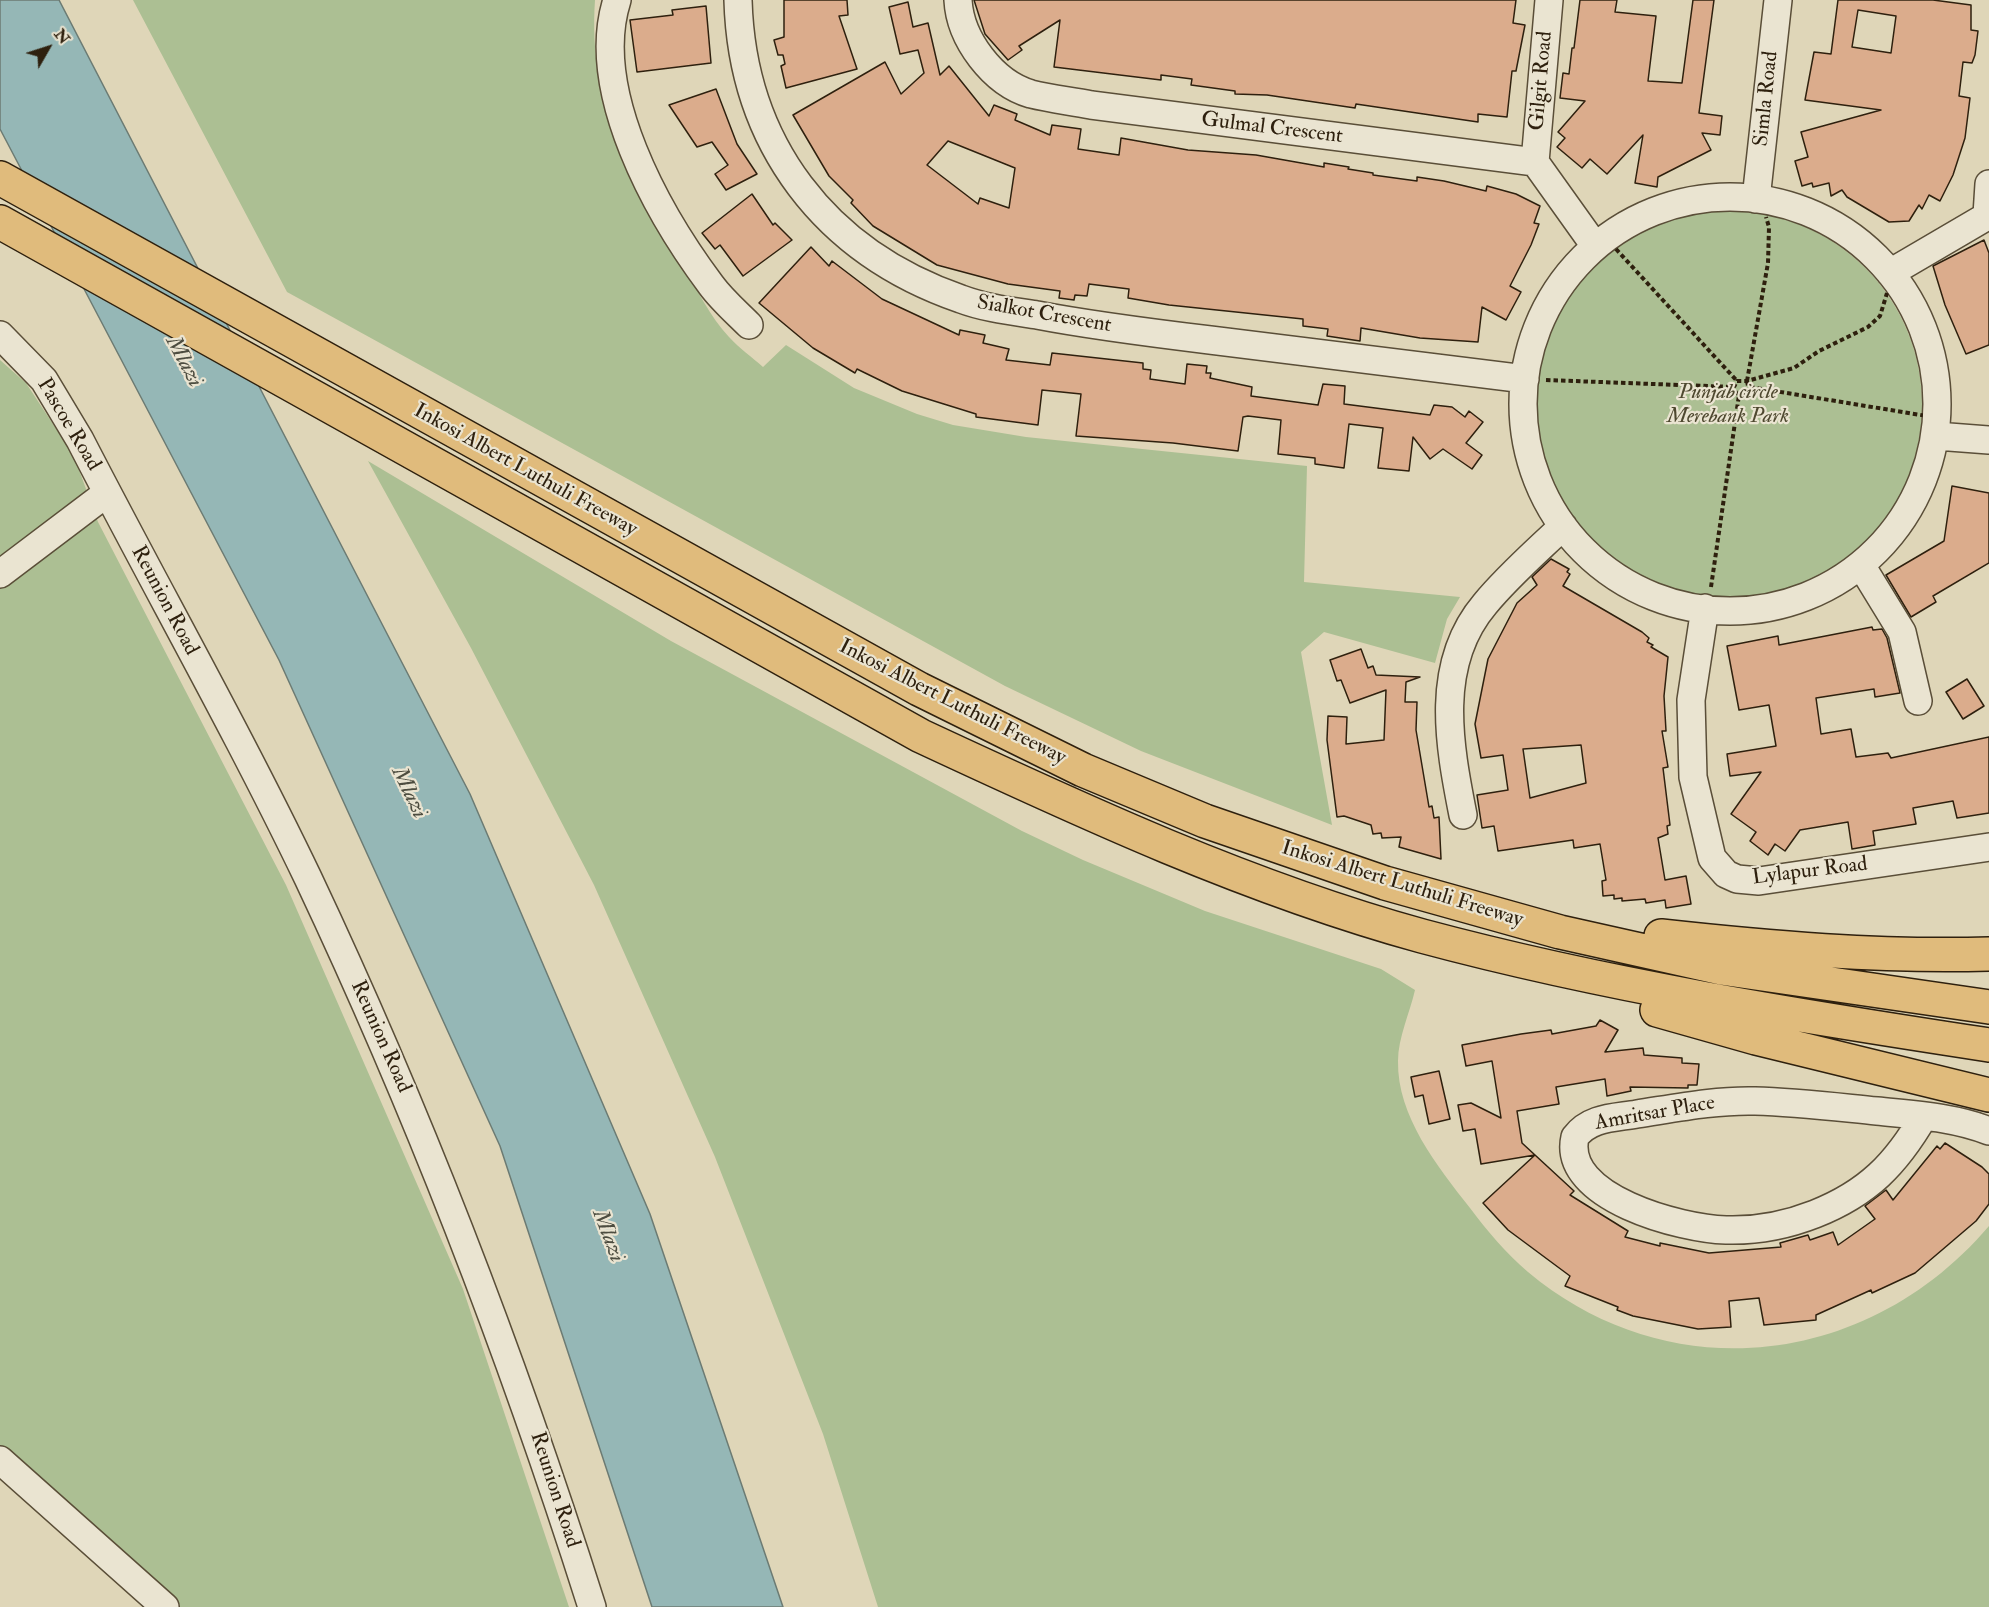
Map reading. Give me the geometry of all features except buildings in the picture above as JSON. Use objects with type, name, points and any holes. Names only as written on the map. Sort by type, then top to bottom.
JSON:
[{"type":"highway","name":"Inkosi Albert Luthuli Freeway","points":[[0,178],[919,689],[1083,770],[1205,821],[1385,883],[1560,932],[1720,968],[1869,992],[1989,1007]]},
{"type":"highway","name":"Inkosi Albert Luthuli Freeway","points":[[0,222],[921,736],[1064,803],[1219,867],[1321,904],[1422,936],[1656,991],[1989,1045]]},
{"type":"highway","points":[[1560,932],[1645,934],[1754,946],[1916,956],[1989,954]]},
{"type":"highway","points":[[1422,936],[1596,992],[1745,1035],[1989,1095]]},
{"type":"street","points":[[617,0],[614,10],[611,66],[619,110],[640,168],[671,225],[712,287],[748,325]]},
{"type":"street","name":"Sialkot Crescent","points":[[738,0],[739,33],[746,72],[759,112],[786,165],[817,208],[844,235],[879,260],[919,281],[981,305],[1093,326],[1525,379]]},
{"type":"street","name":"Gulmal Crescent","points":[[958,0],[963,24],[980,56],[998,75],[1030,93],[1103,107],[1535,162]]},
{"type":"street","name":"Gilgit Road","points":[[1535,162],[1549,0]]},
{"type":"street","name":"Simla Road","points":[[1761,206],[1778,0]]},
{"type":"street","points":[[1535,162],[1595,246]]},
{"type":"street","points":[[1890,273],[1988,215],[1989,184]]},
{"type":"street","points":[[1728,197],[1761,206],[1806,212],[1844,231],[1869,250],[1890,273],[1908,298],[1922,327],[1931,356],[1936,386],[1936,427],[1921,487],[1908,512],[1892,535],[1861,565],[1827,588],[1774,607],[1746,611],[1690,607],[1653,596],[1618,578],[1588,554],[1563,526],[1546,498],[1529,450],[1523,410],[1525,379],[1531,348],[1541,318],[1557,291],[1595,246],[1621,227],[1672,205],[1728,197]]},
{"type":"street","name":"Pascoe Road","points":[[0,335],[29,364],[54,394],[107,493]]},
{"type":"street","points":[[1936,427],[1989,440]]},
{"type":"street","points":[[0,574],[107,493]]},
{"type":"street","name":"Reunion Road","points":[[107,493],[307,876],[376,1027],[435,1164],[489,1302],[532,1421],[592,1607]]},
{"type":"street","points":[[1463,815],[1450,739],[1449,705],[1458,651],[1484,604],[1563,526]]},
{"type":"street","points":[[1861,565],[1902,632],[1918,701]]},
{"type":"street","name":"Lylapur Road","points":[[1705,608],[1691,700],[1693,777],[1708,849],[1718,867],[1737,879],[1759,881],[1989,847]]},
{"type":"street","name":"Amritsar Place","points":[[1924,1116],[1904,1151],[1891,1165],[1848,1198],[1808,1217],[1748,1230],[1688,1226],[1623,1203],[1587,1177],[1578,1164],[1574,1150],[1575,1137],[1592,1122],[1699,1104],[1754,1101],[1924,1116],[1963,1123],[1989,1131]]},
{"type":"street","points":[[0,1460],[165,1607]]},
{"type":"path","points":[[1750,387],[1747,381],[1768,263],[1769,227],[1761,206]]},
{"type":"path","points":[[1595,246],[1616,249],[1737,381],[1747,381],[1794,368],[1819,351],[1868,327],[1880,316],[1886,302],[1890,273]]},
{"type":"path","points":[[1525,379],[1734,387]]},
{"type":"path","points":[[1734,387],[1737,381]]},
{"type":"path","points":[[1705,608],[1717,554],[1739,395],[1734,387]]},
{"type":"path","points":[[1750,387],[1936,427]]},
{"type":"path","points":[[1739,395],[1746,393],[1750,387]]},
{"type":"green space","points":[[133,0],[595,0],[598,73],[605,107],[629,171],[662,233],[722,329],[763,367],[786,345],[854,388],[917,414],[953,425],[1026,437],[1307,466],[1304,582],[1460,597],[1447,619],[1435,663],[1324,632],[1301,652],[1332,825],[1141,751],[1005,686],[287,292]]},
{"type":"green space","name":"Punjab circle Merebank Park","points":[[1728,211],[1766,215],[1802,226],[1836,244],[1865,268],[1889,297],[1907,331],[1918,367],[1922,405],[1918,443],[1907,479],[1889,513],[1865,542],[1836,566],[1802,584],[1766,595],[1728,599],[1690,595],[1654,584],[1620,566],[1591,542],[1567,513],[1549,479],[1538,443],[1534,405],[1538,367],[1549,331],[1567,297],[1591,268],[1620,244],[1654,226],[1690,215]]},
{"type":"green space","points":[[0,360],[26,383],[74,456],[98,522],[286,885],[463,1289],[569,1607],[177,1607],[0,1450]]},
{"type":"green space","points":[[368,461],[671,641],[1022,831],[1083,860],[1205,911],[1381,969],[1415,990],[1402,1034],[1398,1061],[1399,1081],[1404,1101],[1421,1139],[1457,1192],[1504,1249],[1528,1272],[1584,1310],[1644,1335],[1706,1347],[1768,1346],[1829,1334],[1887,1309],[1941,1273],[1989,1226],[1989,1607],[878,1607],[823,1434],[715,1157],[594,885],[471,648]]},
{"type":"water","name":"Mlazi","points":[[0,0],[59,0],[470,794],[650,1214],[783,1607],[652,1607],[500,1146],[279,660],[0,129]]}]
